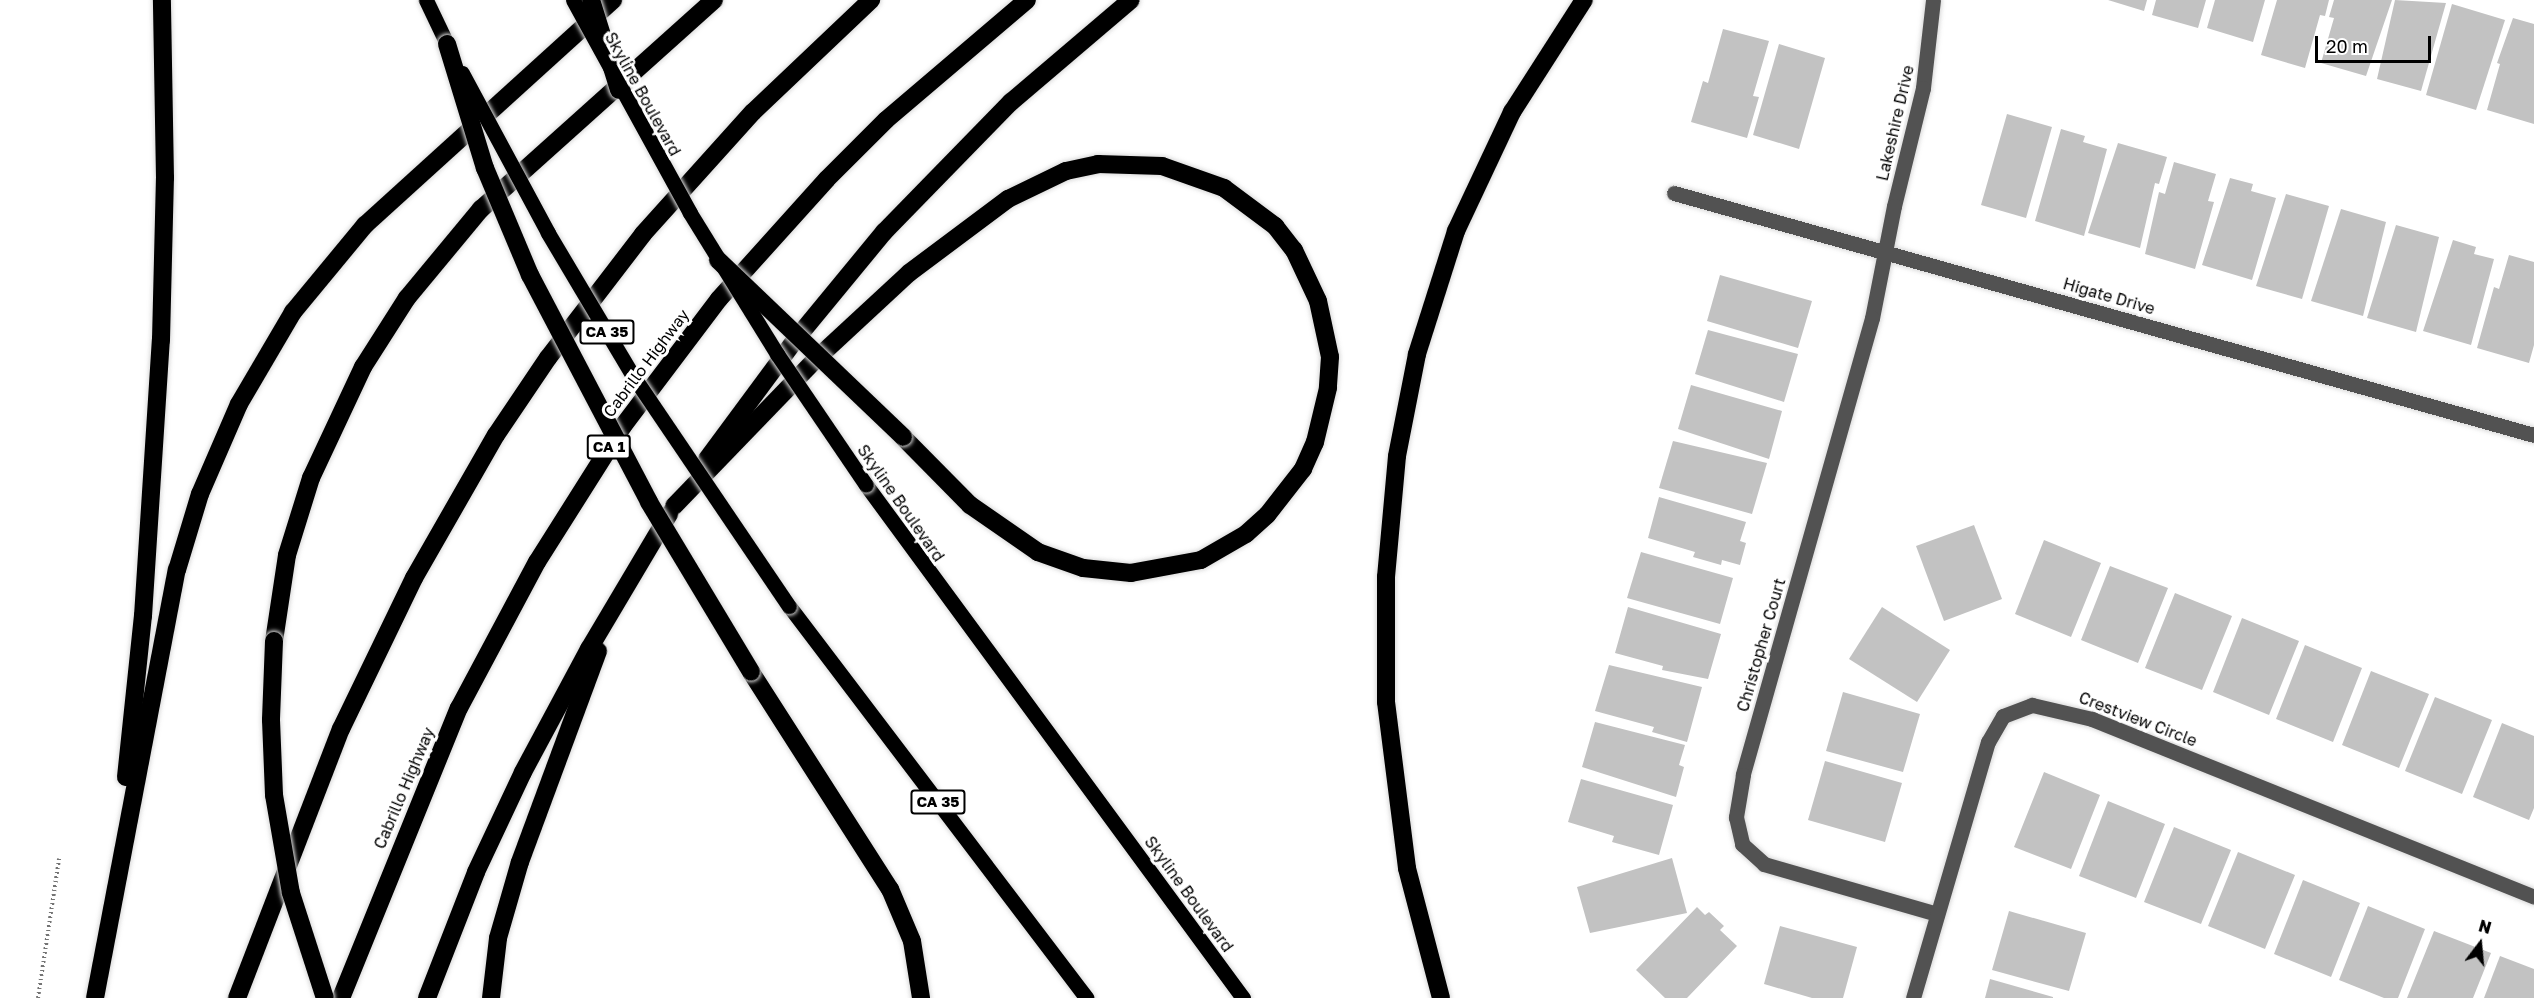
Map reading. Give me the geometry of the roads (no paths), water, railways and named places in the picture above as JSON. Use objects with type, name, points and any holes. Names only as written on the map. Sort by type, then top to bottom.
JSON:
[{"type":"highway","points":[[112,908],[142,616],[160,340],[165,178],[162,0]]},
{"type":"highway","points":[[591,0],[619,90]]},
{"type":"highway","points":[[95,998],[180,561],[208,472],[250,381],[293,312],[364,225],[613,0]]},
{"type":"highway","points":[[325,998],[291,892],[274,795],[271,720],[274,641],[287,555],[312,478],[363,367],[407,298],[481,209],[714,0]]},
{"type":"highway","points":[[237,998],[308,808],[356,697],[414,578],[496,435],[548,358],[643,234],[753,112],[871,0]]},
{"type":"highway","name":"Cabrillo Highway","points":[[341,998],[465,698],[537,562],[622,426],[719,299],[827,179],[894,112],[1027,0]]},
{"type":"highway","points":[[427,998],[498,822],[619,597],[674,506],[756,391],[884,232],[1011,102],[1131,0]]},
{"type":"highway","points":[[1441,998],[1407,868],[1387,712],[1385,598],[1397,456],[1423,329],[1463,214],[1512,111],[1584,0]]},
{"type":"highway","points":[[447,44],[485,168],[530,275],[650,502],[751,672],[890,889],[912,940],[921,998]]},
{"type":"highway","points":[[674,506],[814,361],[909,273],[1008,199],[1066,171],[1098,164],[1162,166],[1224,188],[1275,226],[1293,250],[1318,301],[1330,357],[1328,388],[1315,442],[1303,469],[1267,515],[1246,534],[1201,560],[1131,573],[1083,568],[1038,552],[970,505],[903,437],[718,260]]},
{"type":"highway","points":[[491,998],[498,938],[520,862],[619,597]]},
{"type":"main road","name":"CA 35","points":[[426,0],[531,204],[633,376],[789,606],[1087,998]]},
{"type":"main road","name":"Skyline Boulevard","points":[[573,0],[619,90],[718,260],[866,486],[1243,998]]},
{"type":"street","name":"Lakeshire Drive","points":[[1885,252],[1923,88],[1933,0]]},
{"type":"street","name":"Higate Drive","points":[[1674,193],[2534,435]]},
{"type":"street","name":"Christopher Court","points":[[1885,252],[1866,340],[1743,776],[1737,826],[1748,853],[1764,864],[1937,914]]},
{"type":"street","name":"Crestview Circle","points":[[1913,998],[1994,728],[2003,716],[2032,705],[2092,719],[2534,897]]}]
